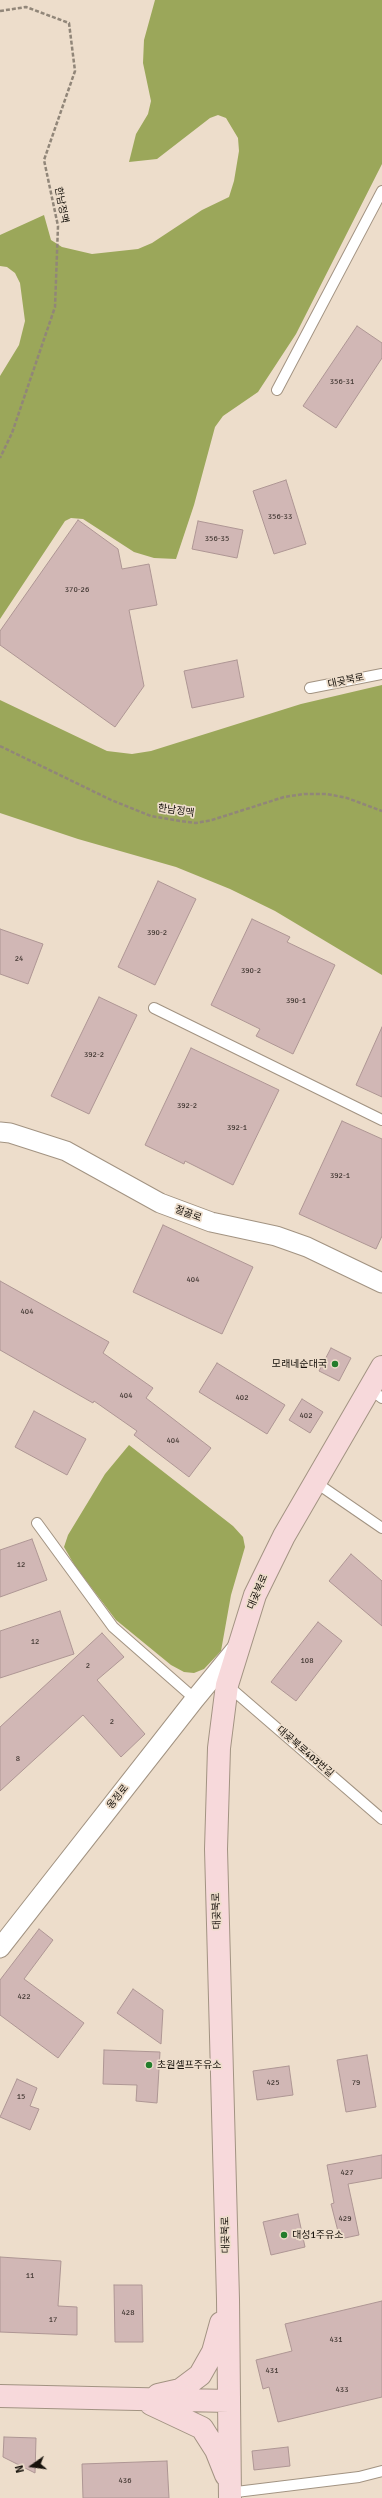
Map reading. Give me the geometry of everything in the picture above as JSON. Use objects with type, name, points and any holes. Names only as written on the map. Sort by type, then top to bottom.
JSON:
[{"type":"street","name":"절골로","points":[[0,1132],[10,1133],[66,1151],[160,1203],[211,1222],[276,1236],[307,1247],[382,1283]]},
{"type":"street","name":"대곶북로","points":[[227,2493],[229,2401],[228,2298],[216,1849],[219,1748],[227,1685],[237,1648],[255,1595],[284,1536],[315,1482],[376,1394],[382,1368]]},
{"type":"street","name":"옹정로","points":[[0,1948],[195,1699],[237,1648]]},
{"type":"street","points":[[140,2400],[180,2390],[200,2375],[213,2352],[228,2298]]},
{"type":"street","points":[[0,2396],[229,2401]]},
{"type":"street","points":[[140,2400],[202,2428],[216,2450],[227,2493]]},
{"type":"lane","points":[[277,390],[382,191]]},
{"type":"lane","name":"대곶북로","points":[[310,688],[382,674]]},
{"type":"lane","points":[[154,1008],[382,1120]]},
{"type":"lane","points":[[315,1482],[382,1528]]},
{"type":"lane","points":[[38,1523],[113,1627],[195,1699]]},
{"type":"lane","name":"대곶북로403번길","points":[[227,1685],[382,1819]]},
{"type":"lane","points":[[227,2493],[359,2477],[382,2471]]},
{"type":"path","name":"한남정맥","points":[[0,11],[26,7],[69,23],[75,71],[44,160],[58,226],[56,308],[12,433],[0,458]]},
{"type":"path","name":"한남정맥","points":[[0,746],[111,800],[151,816],[180,821],[196,823],[212,820],[284,797],[304,794],[327,794],[347,798],[382,811]]},
{"type":"green space","points":[[155,0],[382,0],[382,164],[296,334],[258,392],[223,416],[215,427],[194,505],[176,559],[154,558],[134,552],[83,519],[71,518],[65,521],[0,619],[0,376],[19,345],[25,321],[20,283],[15,273],[7,267],[0,266],[0,235],[44,215],[51,240],[62,247],[92,254],[138,249],[152,243],[202,210],[229,197],[234,181],[239,151],[238,138],[226,118],[218,115],[210,118],[157,159],[129,162],[136,134],[148,114],[151,101],[143,63],[144,40]]},
{"type":"green space","points":[[382,685],[382,975],[275,911],[230,889],[176,867],[78,839],[0,813],[0,700],[107,751],[132,754],[151,751],[301,704]]},
{"type":"green space","points":[[129,1445],[233,1526],[243,1537],[245,1547],[231,1595],[221,1651],[204,1669],[194,1673],[184,1672],[171,1665],[116,1620],[75,1566],[64,1547],[68,1535],[105,1474]]},
{"type":"building","points":[[357,326],[382,343],[382,358],[336,428],[303,406]]},
{"type":"building","points":[[286,480],[306,544],[274,554],[253,491]]},
{"type":"building","points":[[78,520],[118,549],[122,569],[149,564],[157,605],[129,610],[144,686],[115,727],[0,645],[0,631]]},
{"type":"building","points":[[198,521],[243,530],[237,558],[192,549]]},
{"type":"building","points":[[237,660],[244,697],[192,708],[184,671]]},
{"type":"building","points":[[158,881],[196,899],[155,985],[118,967]]},
{"type":"building","points":[[252,919],[290,937],[287,942],[335,965],[293,1054],[256,1036],[260,1029],[211,1005]]},
{"type":"building","points":[[0,929],[43,944],[28,984],[0,974]]},
{"type":"building","points":[[99,997],[137,1015],[89,1114],[51,1096]]},
{"type":"building","points":[[382,1027],[382,1097],[356,1085]]},
{"type":"building","points":[[191,1048],[279,1090],[233,1185],[185,1161],[184,1164],[145,1145]]},
{"type":"building","points":[[342,1121],[382,1139],[382,1236],[376,1249],[299,1214]]},
{"type":"building","points":[[163,1225],[253,1267],[222,1334],[133,1292]]},
{"type":"building","points":[[0,1281],[109,1342],[103,1353],[153,1388],[146,1398],[211,1448],[189,1477],[134,1435],[137,1431],[94,1401],[93,1403],[0,1350]]},
{"type":"building","name":"모래네순대국","points":[[331,1348],[351,1358],[339,1381],[319,1371]]},
{"type":"building","points":[[217,1363],[285,1405],[267,1434],[199,1392]]},
{"type":"building","points":[[302,1399],[323,1412],[310,1433],[289,1420]]},
{"type":"building","points":[[34,1411],[86,1439],[67,1475],[15,1447]]},
{"type":"building","points":[[32,1539],[47,1580],[0,1597],[0,1550]]},
{"type":"building","points":[[351,1554],[382,1581],[382,1626],[329,1581]]},
{"type":"building","points":[[60,1611],[74,1654],[0,1678],[0,1631]]},
{"type":"building","points":[[318,1622],[342,1641],[296,1701],[271,1682]]},
{"type":"building","points":[[102,1633],[124,1657],[97,1680],[145,1734],[121,1757],[83,1715],[0,1791],[0,1727]]},
{"type":"building","points":[[39,1929],[53,1940],[24,1979],[84,2023],[58,2058],[0,2015],[0,1980]]},
{"type":"building","points":[[133,1989],[163,2010],[161,2044],[117,2013]]},
{"type":"building","points":[[104,2050],[160,2052],[157,2103],[136,2101],[137,2085],[103,2084]]},
{"type":"building","points":[[367,2055],[376,2107],[346,2112],[337,2060]]},
{"type":"building","points":[[289,2066],[293,2095],[257,2100],[253,2071]]},
{"type":"building","points":[[17,2079],[37,2088],[30,2106],[39,2109],[30,2130],[0,2117]]},
{"type":"building","points":[[382,2155],[382,2178],[348,2184],[359,2235],[340,2239],[331,2204],[334,2203],[327,2165]]},
{"type":"building","name":"대성1주유소","points":[[298,2214],[305,2247],[271,2255],[263,2222]]},
{"type":"building","points":[[0,2257],[61,2261],[58,2306],[77,2307],[77,2335],[0,2332]]},
{"type":"building","points":[[114,2285],[142,2285],[143,2342],[115,2342]]},
{"type":"building","points":[[382,2301],[382,2397],[278,2422],[269,2387],[263,2389],[256,2360],[292,2351],[285,2324]]},
{"type":"building","points":[[4,2437],[36,2438],[35,2473],[3,2457]]},
{"type":"building","points":[[288,2447],[290,2466],[254,2470],[252,2451]]},
{"type":"building","points":[[167,2461],[169,2498],[83,2498],[82,2464]]},
{"type":"place","name":"모래네순대국","points":[[335,1364]]},
{"type":"place","name":"초원셀프주유소","points":[[149,2065]]},
{"type":"place","name":"대성1주유소","points":[[284,2235]]}]
